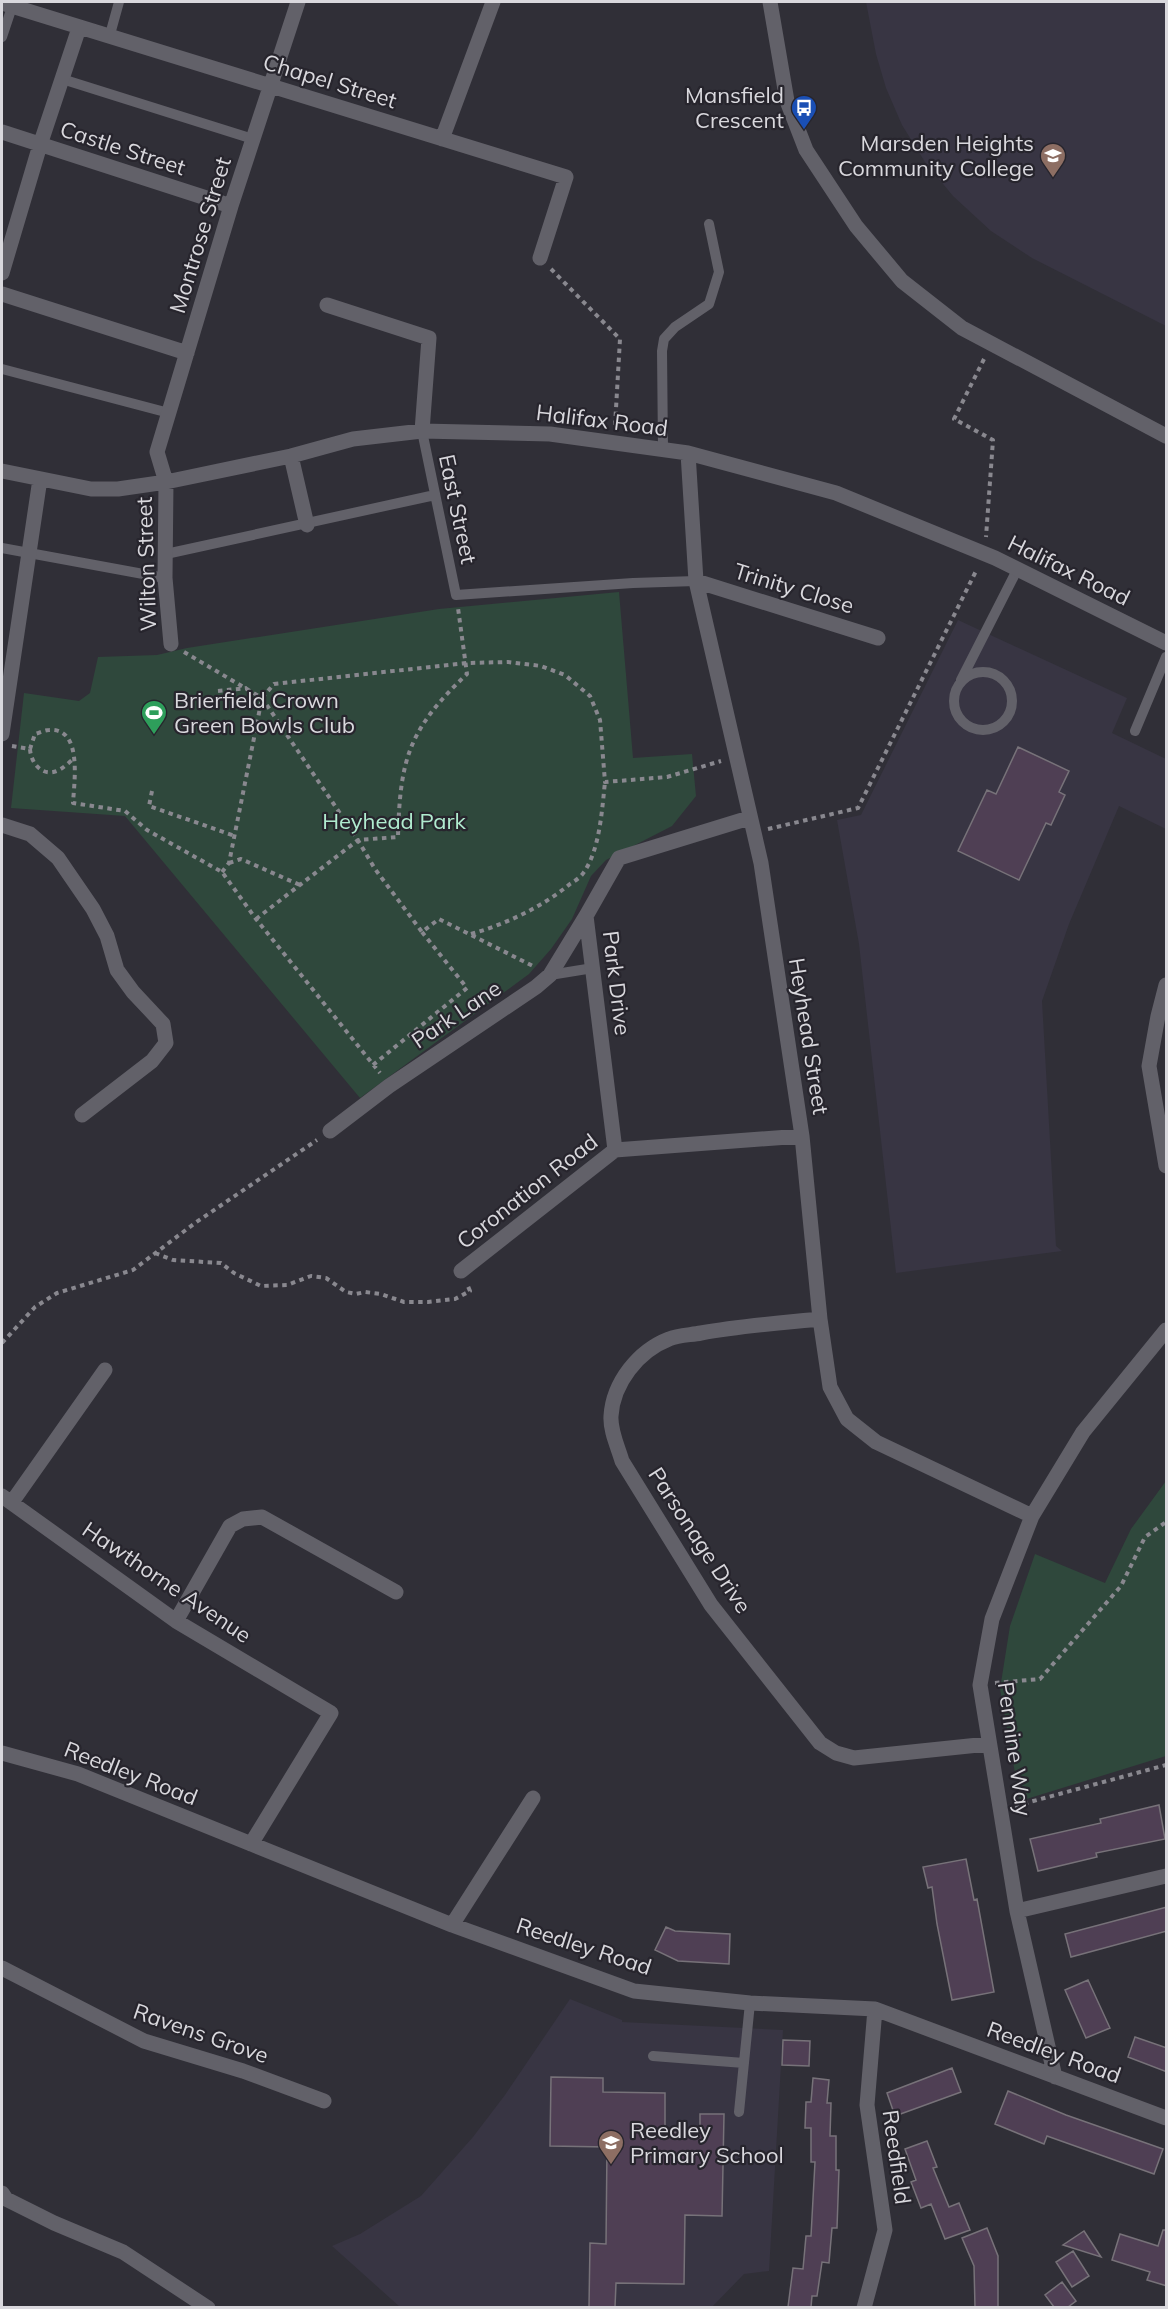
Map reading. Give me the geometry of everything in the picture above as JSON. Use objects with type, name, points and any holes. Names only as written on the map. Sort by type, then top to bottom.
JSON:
[{"type":"street","name":"Montrose Street","points":[[166,482],[156,452],[231,206],[298,2]]},
{"type":"street","points":[[442,139],[493,2]]},
{"type":"street","points":[[770,2],[788,100],[806,150],[856,226],[902,281],[962,328],[1167,436]]},
{"type":"street","name":"Chapel Street","points":[[7,5],[566,177],[540,258]]},
{"type":"street","points":[[2,273],[40,145],[79,28]]},
{"type":"street","name":"Castle Street","points":[[2,132],[231,206]]},
{"type":"street","points":[[2,294],[188,353]]},
{"type":"street","points":[[327,305],[429,338],[422,431]]},
{"type":"street","name":"Halifax Road","points":[[2,471],[91,489],[118,489],[166,482],[291,456],[353,439],[422,431],[550,434],[663,449],[688,453],[836,494],[985,554],[1167,643]]},
{"type":"street","name":"Heyhead Street","points":[[688,453],[696,581],[761,863],[802,1136],[820,1319],[830,1387],[847,1419],[876,1442],[1032,1516]]},
{"type":"street","points":[[291,456],[306,525]]},
{"type":"street","points":[[2,734],[40,479]]},
{"type":"street","name":"Wilton Street","points":[[166,482],[165,578],[171,644]]},
{"type":"street","name":"Trinity Close","points":[[696,581],[878,638]]},
{"type":"street","name":"Park Drive","points":[[615,1150],[586,916],[619,858],[749,818]]},
{"type":"street","points":[[2,825],[30,834],[58,858],[93,909],[107,936],[117,970],[163,1024],[166,1043],[152,1061],[82,1115]]},
{"type":"street","name":"Park Lane","points":[[330,1131],[389,1086],[536,987],[550,975],[586,916]]},
{"type":"street","points":[[1167,986],[1158,1016],[1149,1066],[1167,1167]]},
{"type":"street","name":"Coronation Road","points":[[461,1271],[615,1150],[802,1136]]},
{"type":"street","name":"Parsonage Drive","points":[[820,1319],[719,1330],[669,1339],[641,1356],[620,1382],[614,1398],[611,1418],[622,1461],[711,1605],[819,1743],[836,1753],[854,1758],[988,1744]]},
{"type":"street","name":"Pennine Way","points":[[1055,2077],[1017,1911],[980,1684],[992,1619],[1032,1516],[1083,1432],[1167,1330]]},
{"type":"street","points":[[7,1499],[105,1370]]},
{"type":"street","name":"Hawthorne Avenue","points":[[7,1499],[176,1621],[330,1713],[251,1844]]},
{"type":"street","points":[[176,1621],[230,1526],[243,1519],[262,1517],[396,1592]]},
{"type":"street","name":"Reedley Road","points":[[2,1753],[78,1774],[452,1925],[634,1991],[750,2003],[875,2009],[1167,2118]]},
{"type":"street","points":[[452,1925],[533,1798]]},
{"type":"street","points":[[1017,1911],[1167,1876]]},
{"type":"street","name":"Ravens Grove","points":[[2,1968],[144,2041],[243,2071],[324,2101]]},
{"type":"street","name":"Reedfield","points":[[864,2307],[885,2230],[867,2104],[875,2009]]},
{"type":"street","points":[[3,2200],[123,2252],[208,2307]]},
{"type":"lane","points":[[109,38],[119,2]]},
{"type":"lane","points":[[2,37],[7,5]]},
{"type":"lane","points":[[62,79],[253,139]]},
{"type":"lane","points":[[663,449],[662,351],[664,339],[675,327],[709,304],[719,272],[709,224]]},
{"type":"lane","points":[[2,369],[169,413]]},
{"type":"lane","name":"East Street","points":[[422,431],[456,595]]},
{"type":"lane","points":[[165,554],[435,495]]},
{"type":"lane","points":[[2,548],[165,578]]},
{"type":"lane","points":[[960,682],[973,673],[990,672],[1005,680],[1012,695],[1011,712],[1001,725],[985,730],[969,727],[957,714],[954,698],[960,682],[1017,570]]},
{"type":"lane","points":[[456,595],[696,581]]},
{"type":"lane","points":[[1135,731],[1167,657]]},
{"type":"lane","points":[[550,975],[592,968]]},
{"type":"lane","points":[[739,2112],[750,2003]]},
{"type":"lane","points":[[653,2056],[744,2063]]},
{"type":"path","points":[[540,258],[620,339],[614,443]]},
{"type":"path","points":[[753,833],[858,807],[985,554],[993,440],[954,419],[992,344]]},
{"type":"path","points":[[256,919],[358,840],[398,837],[399,794],[405,761],[420,726],[440,700],[467,674],[456,595]]},
{"type":"path","points":[[171,644],[262,698],[358,840],[375,869],[467,988],[373,1065]]},
{"type":"path","points":[[222,872],[229,863],[262,698],[274,684],[466,663],[508,662],[541,666],[565,675],[590,696],[600,720],[605,782],[601,819],[593,850],[584,873],[562,891],[496,927],[471,934]]},
{"type":"path","points":[[218,691],[247,688]]},
{"type":"path","points":[[75,758],[59,770],[46,771],[36,767],[31,759],[30,749],[35,734],[49,729],[60,732],[71,743],[75,758],[73,803],[125,811],[147,830],[222,872],[256,919],[389,1086]]},
{"type":"path","points":[[2,745],[30,749]]},
{"type":"path","points":[[605,782],[667,777],[709,764],[736,759]]},
{"type":"path","points":[[152,791],[149,806],[235,836]]},
{"type":"path","points":[[229,863],[241,859],[300,885]]},
{"type":"path","points":[[423,932],[439,920],[550,975]]},
{"type":"path","points":[[2,1343],[35,1307],[57,1293],[133,1270],[195,1223],[330,1131]]},
{"type":"path","points":[[155,1252],[173,1260],[221,1263],[261,1286],[281,1286],[311,1276],[326,1278],[346,1292],[381,1294],[404,1302],[455,1299],[470,1290],[461,1271]]},
{"type":"path","points":[[980,1684],[1040,1679],[1121,1586],[1145,1537],[1167,1522]]},
{"type":"path","points":[[1000,1810],[1167,1765]]},
{"type":"shaded area","name":"Marsden Heights Community College","points":[[866,2],[1166,2],[1166,326],[1032,258],[991,231],[953,196],[925,162],[902,125],[886,88],[876,54]]},
{"type":"shaded area","points":[[958,620],[1127,698],[1112,733],[1166,759],[1166,829],[1119,806],[1069,924],[1042,1001],[1056,1246],[1062,1251],[896,1273],[859,944],[837,820],[861,815]]},
{"type":"shaded area","name":"Reedley Primary School","points":[[570,1999],[622,2020],[622,2022],[783,2030],[769,2271],[744,2274],[712,2307],[400,2307],[332,2246],[360,2234],[421,2196],[473,2137],[505,2095]]},
{"type":"green space","name":"Heyhead Park","points":[[619,592],[633,758],[692,754],[696,796],[672,826],[606,860],[591,876],[572,919],[551,949],[529,974],[360,1098],[125,816],[11,808],[24,693],[79,701],[90,693],[98,657],[157,655],[187,648],[439,609]]},
{"type":"green space","points":[[1166,1481],[1166,1756],[1020,1801],[1000,1689],[1010,1626],[1035,1554],[1105,1583],[1131,1529]]},
{"type":"building","points":[[1018,747],[1069,771],[1059,792],[1065,795],[1051,825],[1046,823],[1019,880],[958,851],[987,790],[996,794]]},
{"type":"building","points":[[1159,1805],[1165,1839],[1096,1853],[1097,1857],[1038,1871],[1030,1839],[1101,1823],[1100,1819]]},
{"type":"building","points":[[966,1859],[974,1900],[977,1899],[994,1992],[952,2000],[932,1887],[928,1888],[923,1867]]},
{"type":"building","points":[[1167,1907],[1167,1931],[1071,1957],[1065,1934]]},
{"type":"building","points":[[666,1927],[675,1931],[730,1934],[729,1964],[678,1961],[655,1950]]},
{"type":"building","points":[[1088,1980],[1110,2028],[1086,2038],[1065,1990]]},
{"type":"building","points":[[1135,2037],[1167,2048],[1167,2072],[1128,2057]]},
{"type":"building","points":[[783,2040],[810,2041],[809,2066],[782,2065]]},
{"type":"building","points":[[952,2068],[961,2092],[895,2116],[887,2093]]},
{"type":"building","points":[[551,2077],[603,2078],[603,2092],[665,2093],[665,2132],[700,2133],[700,2114],[724,2114],[722,2216],[685,2215],[684,2284],[616,2283],[615,2307],[589,2307],[590,2243],[606,2244],[607,2147],[550,2146]]},
{"type":"building","points":[[813,2078],[829,2080],[827,2103],[831,2103],[830,2136],[836,2136],[836,2170],[839,2170],[837,2228],[832,2228],[829,2263],[822,2262],[817,2296],[812,2296],[811,2307],[788,2307],[793,2268],[803,2269],[806,2236],[811,2236],[815,2162],[811,2162],[811,2128],[805,2128],[806,2102],[811,2102]]},
{"type":"building","points":[[1008,2091],[1066,2115],[1163,2149],[1154,2174],[1047,2136],[1044,2144],[995,2124]]},
{"type":"building","points":[[927,2141],[937,2167],[933,2168],[949,2207],[959,2203],[970,2230],[945,2239],[931,2204],[921,2208],[911,2182],[916,2180],[905,2149]]},
{"type":"building","points":[[987,2228],[998,2256],[998,2307],[975,2307],[974,2266],[962,2238]]},
{"type":"building","points":[[1163,2230],[1167,2230],[1167,2286],[1147,2280],[1150,2272],[1112,2260],[1120,2234],[1158,2246]]},
{"type":"building","points":[[1084,2231],[1101,2257],[1063,2245]]},
{"type":"building","points":[[1073,2251],[1089,2276],[1072,2287],[1056,2262]]},
{"type":"building","points":[[1062,2282],[1076,2301],[1068,2307],[1054,2307],[1045,2295]]},
{"type":"place","name":"Mansfield Crescent","points":[[804,131]]},
{"type":"place","name":"Marsden Heights Community College","points":[[1053,179]]},
{"type":"place","name":"Brierfield Crown Green Bowls Club","points":[[154,736]]},
{"type":"place","name":"Reedley Primary School","points":[[611,2166]]}]
